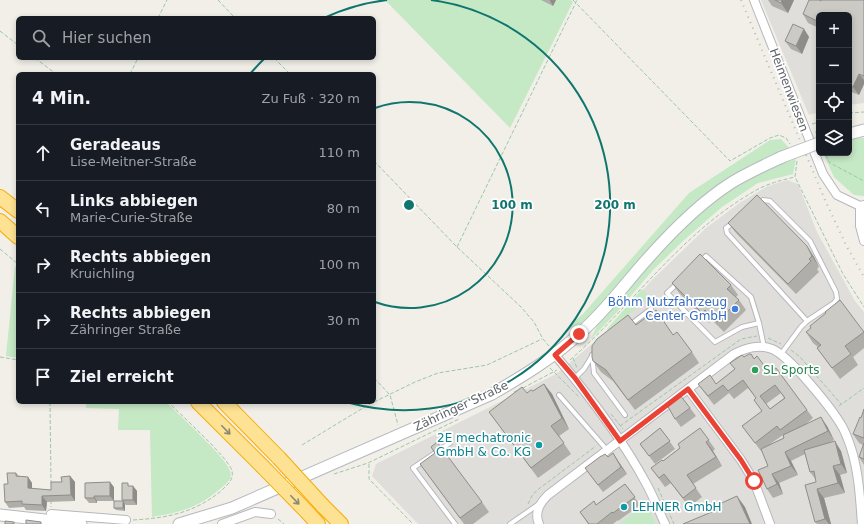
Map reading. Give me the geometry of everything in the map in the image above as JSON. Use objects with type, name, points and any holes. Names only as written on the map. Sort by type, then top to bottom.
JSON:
[{"type":"highway","points":[[0,197],[16,209]]},
{"type":"highway","points":[[0,221],[16,234]]},
{"type":"highway","points":[[200,404],[318,524]]},
{"type":"highway","points":[[226,404],[341,524]]},
{"type":"street","name":"Heimenwiesen","points":[[754,0],[823,174],[837,195],[862,206]]},
{"type":"street","points":[[852,133],[864,130]]},
{"type":"street","name":"Zähringer Straße","points":[[178,524],[232,508],[400,433],[492,394],[555,355],[596,318],[649,256],[691,214],[731,184],[758,168],[816,144]]},
{"type":"street","points":[[862,206],[860,226],[864,241]]},
{"type":"street","points":[[539,524],[537,512],[540,503],[548,495],[734,354],[743,349],[764,347],[781,354],[794,366],[844,429],[851,448],[857,475],[862,524]]},
{"type":"street","points":[[555,355],[575,378],[620,441],[647,485],[665,524]]},
{"type":"street","points":[[688,389],[741,460],[754,481],[770,524]]},
{"type":"street","points":[[222,524],[255,512],[271,514]]},
{"type":"street","points":[[0,515],[53,519],[126,520]]},
{"type":"street","points":[[53,519],[81,524]]},
{"type":"lane","points":[[754,206],[763,200],[770,201],[810,241],[836,292],[837,299],[834,303],[807,321],[781,354]]},
{"type":"lane","points":[[737,219],[726,228],[726,233],[807,321]]},
{"type":"lane","points":[[695,267],[706,256],[750,297],[759,324],[764,347]]},
{"type":"lane","points":[[684,278],[667,294],[715,342],[742,327],[759,324]]},
{"type":"lane","points":[[628,326],[652,309]]},
{"type":"lane","points":[[575,378],[584,369],[596,350]]},
{"type":"lane","points":[[592,355],[594,373],[625,414]]},
{"type":"lane","points":[[584,369],[594,373]]},
{"type":"lane","points":[[559,395],[607,450]]},
{"type":"lane","points":[[450,443],[413,468],[455,524]]},
{"type":"lane","points":[[510,524],[540,503]]},
{"type":"path","points":[[159,16],[167,0]]},
{"type":"path","points":[[218,0],[233,16]]},
{"type":"path","points":[[573,0],[730,161],[770,138],[779,135],[786,138],[792,147]]},
{"type":"path","points":[[457,247],[577,0]]},
{"type":"path","points":[[0,31],[16,43]]},
{"type":"path","points":[[38,60],[53,72]]},
{"type":"path","points":[[131,72],[137,60]]},
{"type":"path","points":[[276,60],[288,72]]},
{"type":"path","points":[[852,113],[864,112]]},
{"type":"path","points":[[826,156],[829,162],[832,164],[864,181]]},
{"type":"path","points":[[798,160],[796,176],[843,274],[864,307]]},
{"type":"path","points":[[376,163],[457,247],[521,307],[534,322],[543,339],[555,355]]},
{"type":"path","points":[[514,392],[564,365],[610,322],[681,247],[717,216],[753,191],[776,181],[796,176]]},
{"type":"path","points":[[0,249],[16,262]]},
{"type":"path","points":[[376,401],[438,373],[487,365],[543,339]]},
{"type":"path","points":[[0,357],[16,360]]},
{"type":"path","points":[[545,361],[553,372],[579,397]]},
{"type":"path","points":[[376,380],[390,395],[400,433]]},
{"type":"path","points":[[831,411],[864,388]]},
{"type":"path","points":[[50,404],[51,482]]},
{"type":"path","points":[[126,520],[153,519],[189,511],[218,493],[229,484],[232,479],[230,467],[220,454],[170,404]]},
{"type":"path","points":[[302,445],[371,404]]},
{"type":"path","points":[[330,475],[368,463],[460,419]]},
{"type":"path","points":[[368,463],[369,479],[413,524]]},
{"type":"path","points":[[51,498],[53,519]]},
{"type":"path","points":[[271,514],[284,524]]},
{"type":"shaded area","points":[[761,0],[864,0],[864,103],[852,105],[852,12],[816,12],[816,113],[809,115]]},
{"type":"shaded area","points":[[787,180],[798,184],[817,232],[855,301],[864,312],[864,524],[418,524],[372,476],[376,464],[556,374],[605,333],[651,281],[706,228],[741,202],[768,186]]},
{"type":"green space","points":[[385,0],[571,0],[573,2],[510,128]]},
{"type":"green space","points":[[864,138],[864,196],[854,195],[834,177],[824,156],[852,156],[852,139]]},
{"type":"green space","points":[[781,139],[789,148],[750,165],[707,194],[600,307],[573,330],[569,326],[583,314],[689,193],[770,140]]},
{"type":"green space","points":[[796,159],[793,174],[758,183],[722,207],[683,241],[653,270],[617,312],[590,340],[597,326],[620,300],[650,260],[692,219],[733,186],[762,170]]},
{"type":"green space","points":[[15,266],[16,358],[6,356]]},
{"type":"green space","points":[[642,289],[650,298],[608,330],[607,329]]},
{"type":"green space","points":[[86,404],[168,404],[220,456],[230,471],[231,476],[229,481],[213,495],[197,505],[181,511],[152,517],[150,430],[118,430],[119,409],[86,408]]},
{"type":"green space","points":[[646,503],[656,524],[619,524]]},
{"type":"building","points":[[775,0],[782,0],[781,3]]},
{"type":"building","points":[[809,0],[864,0],[864,76],[859,74],[853,87],[852,12],[816,12],[816,20],[803,14]]},
{"type":"building","points":[[793,24],[804,29],[796,46],[785,41]]},
{"type":"building","points":[[757,195],[807,246],[812,256],[809,259],[811,261],[788,284],[728,223]]},
{"type":"building","points":[[700,254],[731,285],[727,289],[739,300],[717,322],[705,310],[702,313],[672,283]]},
{"type":"building","points":[[840,300],[864,332],[845,346],[851,354],[832,368],[817,348],[821,345],[806,332],[811,328],[810,326]]},
{"type":"building","points":[[656,310],[673,335],[677,332],[692,352],[628,400],[606,370],[593,361],[592,346],[597,339],[628,315],[636,325]]},
{"type":"building","points":[[751,354],[754,359],[757,356],[769,372],[776,368],[807,410],[780,430],[777,426],[755,443],[742,426],[762,411],[754,400],[756,398],[743,380],[728,391],[723,385],[708,396],[698,384],[710,375],[716,384],[735,369],[730,363],[742,355],[744,357]],"holes":[[[775,385],[785,398],[770,409],[760,396]]]},
{"type":"building","name":"2E mechatronic GmbH & Co. KG","points":[[544,384],[562,418],[551,426],[564,443],[531,468],[489,412],[522,387],[527,393]]},
{"type":"building","points":[[680,395],[690,408],[675,419],[667,405]]},
{"type":"building","points":[[864,409],[864,438],[853,434]]},
{"type":"building","points":[[821,417],[828,431],[785,452],[791,466],[772,474],[777,484],[767,489],[758,470],[768,466],[761,449],[784,438],[783,435]]},
{"type":"building","points":[[660,428],[670,441],[649,456],[640,444]]},
{"type":"building","points":[[700,428],[709,440],[706,442],[716,457],[687,475],[696,488],[683,498],[664,474],[659,478],[651,468],[680,448],[678,444]]},
{"type":"building","points":[[835,441],[841,464],[833,466],[838,483],[817,489],[825,519],[815,522],[805,485],[816,482],[814,471],[810,472],[804,450]]},
{"type":"building","points":[[437,442],[482,502],[460,518],[420,464],[435,453],[431,447]]},
{"type":"building","points":[[864,443],[864,459],[859,457]]},
{"type":"building","points":[[613,453],[621,467],[598,485],[585,468],[601,456],[605,454],[608,457]]},
{"type":"building","points":[[7,473],[16,473],[16,476],[28,477],[28,488],[51,490],[51,482],[62,482],[61,477],[70,476],[71,495],[42,496],[42,505],[22,504],[22,501],[5,502],[4,484],[8,484]]},
{"type":"building","points":[[110,482],[110,496],[94,496],[94,498],[85,498],[85,483]]},
{"type":"building","points":[[122,483],[128,483],[128,486],[133,486],[133,500],[122,500]]},
{"type":"building","points":[[625,484],[635,497],[597,524],[589,524],[580,512],[594,501],[596,505]]},
{"type":"building","points":[[737,496],[750,524],[683,524],[714,511],[713,507]]},
{"type":"building","points":[[114,501],[123,501],[123,508],[114,508]]},
{"type":"building","points":[[26,520],[41,522],[41,524],[26,524]]},
{"type":"building","points":[[5,521],[14,522],[14,524],[5,524]]},
{"type":"railway","points":[[741,0],[825,200],[847,247],[864,277]]},
{"type":"place","name":"Böhm Nutzfahrzeug Center GmbH","points":[[735,309]]},
{"type":"place","name":"SL Sports","points":[[755,370]]},
{"type":"place","name":"2E mechatronic GmbH & Co. KG","points":[[539,445]]},
{"type":"place","name":"LEHNER GmbH","points":[[624,507]]},
{"type":"route","points":[[579,334],[555,355],[575,378],[620,441],[688,389],[741,460],[754,481]]}]
